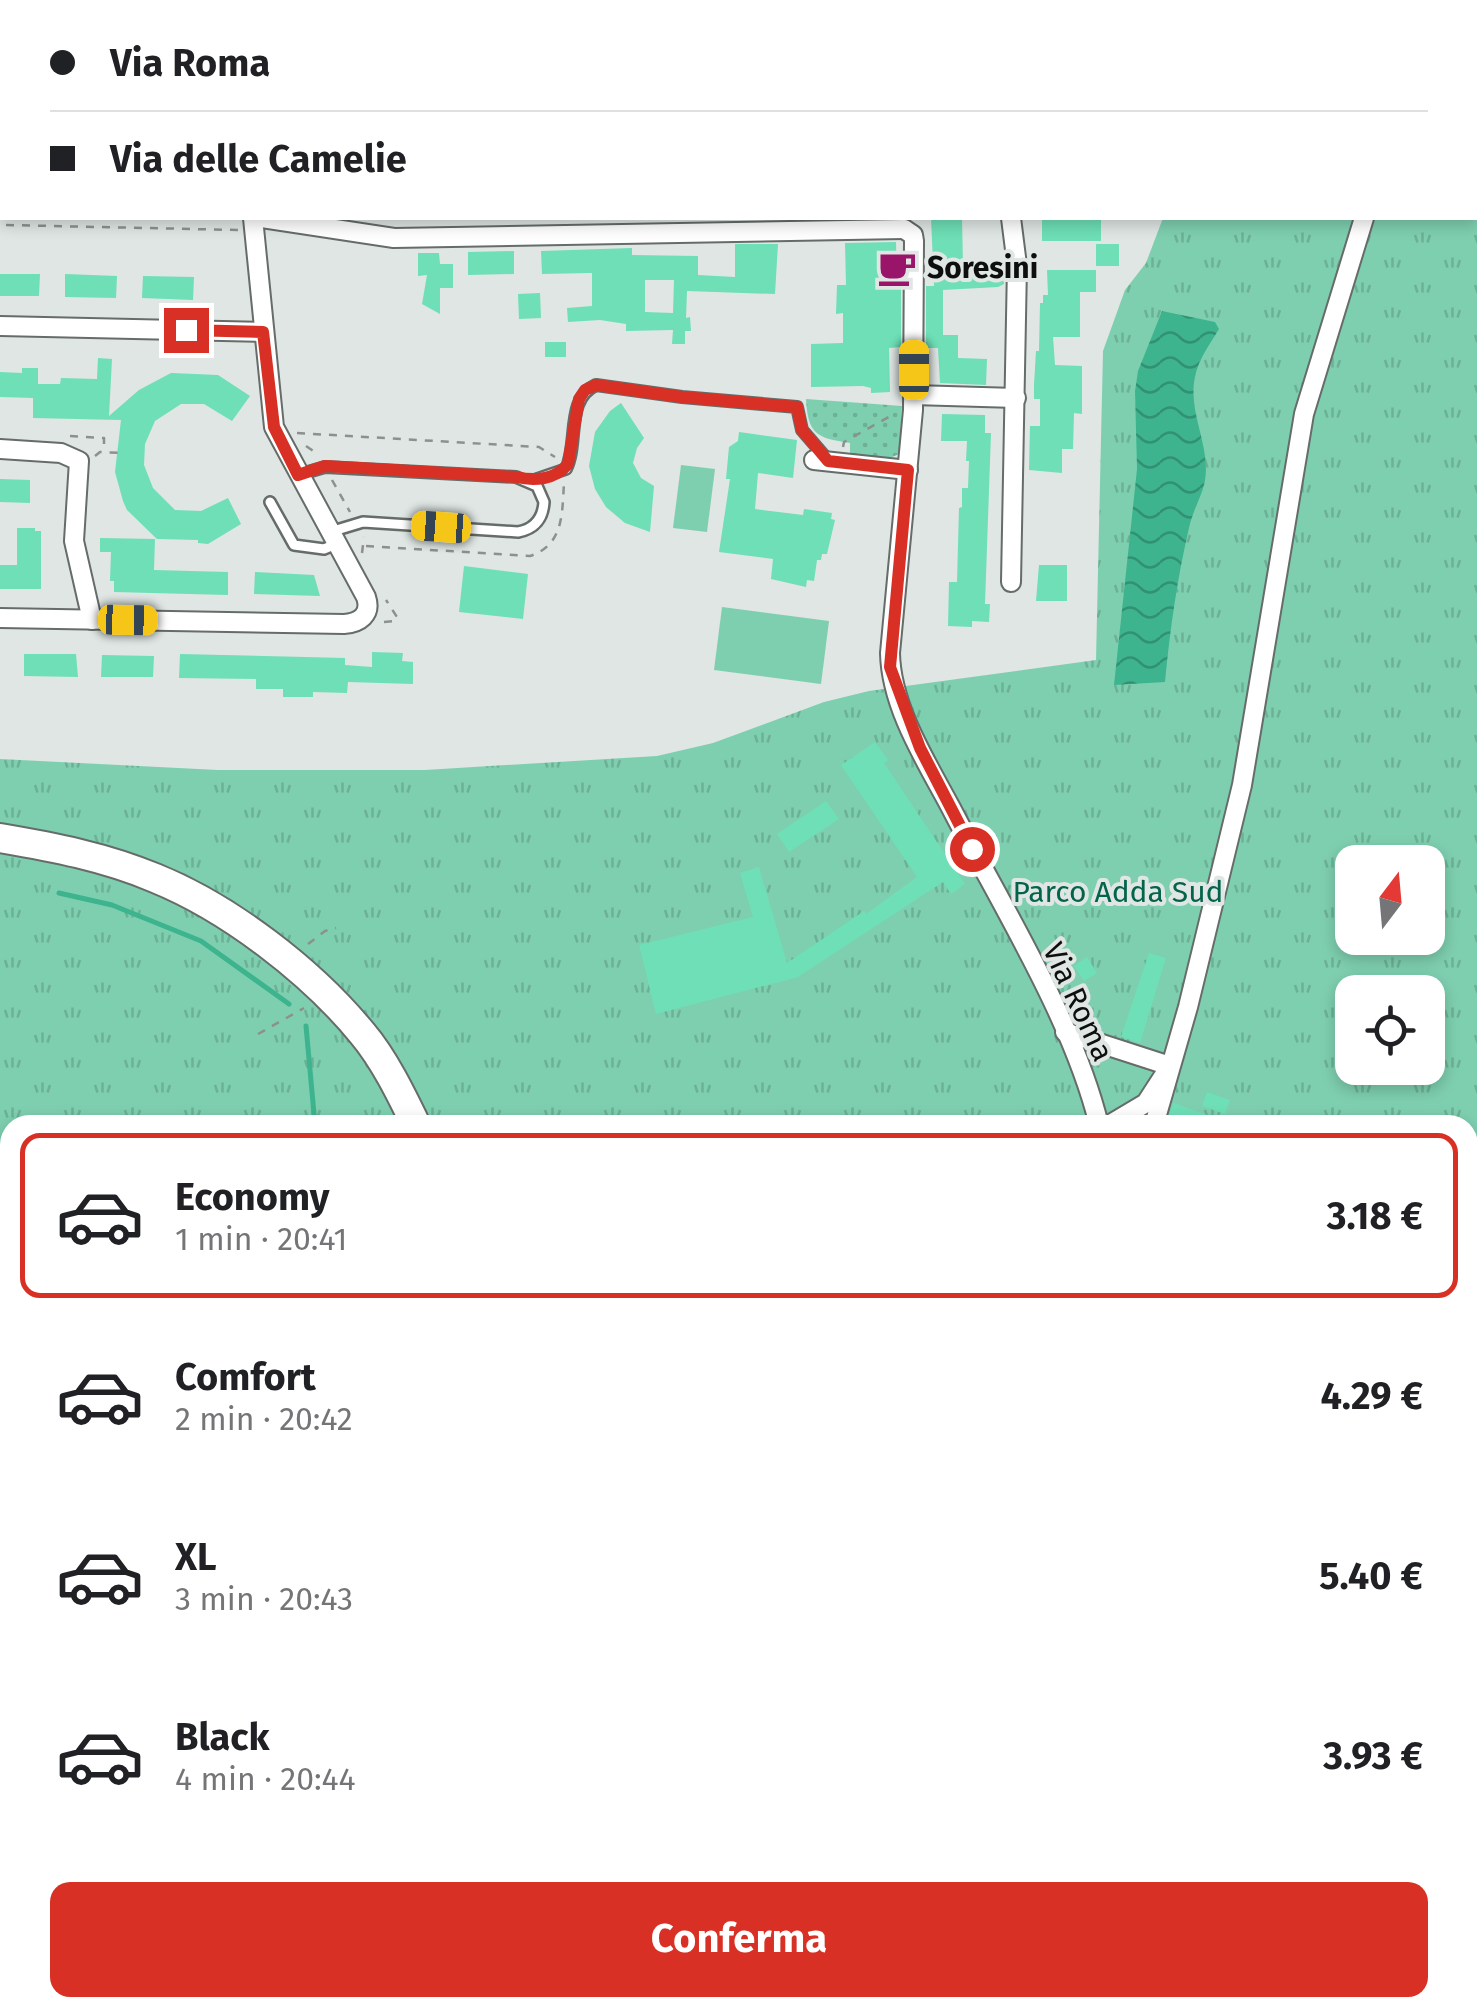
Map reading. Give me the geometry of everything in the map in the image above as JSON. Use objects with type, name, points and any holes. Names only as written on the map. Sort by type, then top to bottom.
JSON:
[{"type":"street","points":[[1011,220],[1017,264],[1011,582]]},
{"type":"street","points":[[1157,1115],[1242,785],[1304,414],[1363,220]]},
{"type":"street","points":[[0,618],[344,624],[364,616],[366,597],[274,427],[256,222],[394,238],[617,226],[907,223]]},
{"type":"street","name":"Via Roma","points":[[907,223],[914,242],[913,402],[890,653],[894,682],[920,748],[1065,1032],[1096,1115]]},
{"type":"street","points":[[0,326],[263,332]]},
{"type":"street","points":[[913,402],[1016,398]]},
{"type":"street","points":[[0,449],[71,455],[78,461],[74,542],[92,620]]},
{"type":"street","points":[[828,461],[908,470]]},
{"type":"street","points":[[0,838],[78,852],[157,878],[242,924],[324,994],[362,1033],[410,1115]]},
{"type":"street","points":[[1065,1032],[1170,1066]]},
{"type":"street","points":[[1130,1115],[1146,1103],[1170,1066]]},
{"type":"lane","points":[[531,481],[566,468],[579,399],[585,390],[596,385],[797,407],[802,430],[828,461]]},
{"type":"lane","points":[[270,502],[294,545],[324,549],[333,538],[356,524],[524,531],[539,520],[544,508],[542,494],[531,481],[516,477],[325,466],[298,475]]},
{"type":"path","points":[[0,224],[256,222]]},
{"type":"path","points":[[828,461],[844,442],[913,402]]},
{"type":"path","points":[[294,432],[303,445],[317,451],[365,539],[362,559]]},
{"type":"path","points":[[78,469],[91,468],[93,458],[100,452],[122,453]]},
{"type":"path","points":[[364,616],[396,622],[397,617],[380,588]]},
{"type":"path","points":[[288,962],[314,939],[336,928]]},
{"type":"path","points":[[258,1034],[324,994]]},
{"type":"green space","name":"Parco Adda Sud","points":[[1162,220],[1477,220],[1477,1115],[0,1115],[0,759],[218,770],[425,770],[657,756],[713,743],[824,702],[869,691],[1096,660],[1103,351],[1125,290],[1146,263]]},
{"type":"green space","points":[[806,399],[902,406],[899,454],[890,458],[850,454],[850,443],[829,439],[812,427]]},
{"type":"green space","points":[[681,465],[715,469],[707,532],[673,528]]},
{"type":"green space","points":[[722,607],[829,621],[821,684],[714,670]]},
{"type":"water","points":[[1162,311],[1215,322],[1219,329],[1199,364],[1193,391],[1206,471],[1181,566],[1165,682],[1114,685],[1137,469],[1135,391],[1138,371]]},
{"type":"building","points":[[931,220],[962,220],[963,265],[1004,266],[1004,284],[943,290],[943,335],[958,335],[958,358],[987,359],[986,385],[940,383],[938,348],[926,348],[926,286],[934,286]]},
{"type":"building","points":[[1042,220],[1101,220],[1101,241],[1042,241]]},
{"type":"building","points":[[896,242],[901,347],[889,348],[890,392],[871,393],[871,388],[863,386],[811,387],[811,344],[843,343],[843,313],[836,314],[837,285],[846,285],[845,243]]},
{"type":"building","points":[[735,244],[778,244],[775,294],[687,291],[686,318],[690,317],[691,331],[685,331],[685,344],[672,344],[673,330],[626,331],[626,324],[600,320],[568,322],[567,308],[592,306],[592,273],[542,274],[541,251],[632,248],[632,255],[698,256],[698,275],[735,277]],"holes":[[[645,280],[674,280],[673,313],[645,312]]]},
{"type":"building","points":[[1096,244],[1119,244],[1119,266],[1096,266]]},
{"type":"building","points":[[514,251],[514,274],[468,275],[468,252]]},
{"type":"building","points":[[418,253],[439,253],[440,264],[453,264],[453,288],[440,288],[440,314],[422,304],[427,275],[418,276]]},
{"type":"building","points":[[1047,270],[1096,270],[1096,292],[1080,292],[1080,337],[1053,337],[1055,365],[1082,366],[1082,414],[1074,413],[1073,449],[1062,449],[1062,473],[1029,470],[1030,426],[1040,426],[1040,399],[1034,399],[1034,385],[1040,303],[1043,295],[1048,295]]},
{"type":"building","points":[[0,274],[40,274],[39,296],[0,296]]},
{"type":"building","points":[[65,274],[117,276],[116,298],[65,297]]},
{"type":"building","points":[[143,276],[194,277],[193,300],[142,298]]},
{"type":"building","points":[[540,293],[541,318],[519,319],[518,294]]},
{"type":"building","points":[[545,342],[566,342],[566,357],[545,357]]},
{"type":"building","points":[[98,358],[112,359],[109,416],[139,390],[171,373],[218,375],[250,396],[232,421],[204,404],[181,404],[155,421],[145,444],[144,465],[153,488],[175,510],[201,511],[228,498],[241,524],[208,544],[198,540],[157,539],[127,510],[123,501],[115,472],[121,420],[33,418],[33,398],[0,397],[0,372],[22,373],[22,368],[38,368],[38,384],[60,384],[61,378],[97,379]]},
{"type":"building","points":[[621,403],[644,438],[633,463],[641,478],[654,486],[650,532],[625,523],[606,507],[595,489],[589,466],[595,432]]},
{"type":"building","points":[[942,414],[985,415],[985,433],[991,433],[985,604],[990,604],[989,622],[972,621],[972,627],[948,626],[949,582],[957,582],[959,508],[962,488],[968,488],[969,461],[967,441],[941,441]]},
{"type":"building","points":[[739,432],[797,440],[793,478],[758,473],[755,509],[803,515],[804,509],[832,513],[831,519],[835,520],[827,554],[817,560],[814,581],[807,580],[806,587],[771,579],[773,559],[719,552],[730,479],[726,479],[729,447],[738,441]]},
{"type":"building","points":[[0,479],[30,480],[30,503],[0,502]]},
{"type":"building","points":[[17,528],[41,531],[41,589],[0,589],[0,565],[17,565]]},
{"type":"building","points":[[100,538],[155,539],[154,570],[228,572],[228,595],[114,592],[114,581],[110,581],[111,552],[100,552]]},
{"type":"building","points":[[1039,565],[1067,565],[1067,601],[1036,601]]},
{"type":"building","points":[[464,566],[528,574],[523,619],[459,612]]},
{"type":"building","points":[[255,572],[314,575],[320,596],[254,594]]},
{"type":"building","points":[[372,652],[403,653],[402,661],[413,662],[413,684],[348,682],[347,693],[313,692],[313,697],[283,697],[283,689],[256,689],[256,679],[179,678],[180,654],[345,658],[345,665],[372,667]]},
{"type":"building","points":[[24,654],[76,654],[78,677],[24,676]]},
{"type":"building","points":[[102,655],[154,656],[153,677],[101,677]]},
{"type":"building","points":[[875,742],[888,760],[884,763],[965,884],[951,894],[943,882],[798,977],[656,1014],[639,945],[753,917],[740,873],[759,867],[787,963],[917,877],[841,765]]},
{"type":"building","points":[[826,801],[839,819],[789,852],[777,834]]},
{"type":"building","points":[[1149,953],[1166,958],[1140,1043],[1121,1037]]},
{"type":"building","points":[[1087,957],[1097,973],[1084,981],[1074,966]]},
{"type":"building","points":[[1207,1092],[1230,1100],[1225,1114],[1202,1106]]},
{"type":"building","points":[[1173,1103],[1207,1115],[1169,1115]]},
{"type":"waterway","points":[[59,893],[112,905],[201,941],[289,1004]]},
{"type":"waterway","points":[[306,1026],[314,1115]]},
{"type":"place","name":"Soresini","points":[[897,268]]},
{"type":"route","points":[[186,330],[263,332],[274,427],[298,475],[325,466],[531,481],[555,475],[562,472],[570,458],[579,399],[585,390],[596,385],[797,407],[802,430],[828,461],[908,470],[890,667],[920,748],[972,849]]}]
